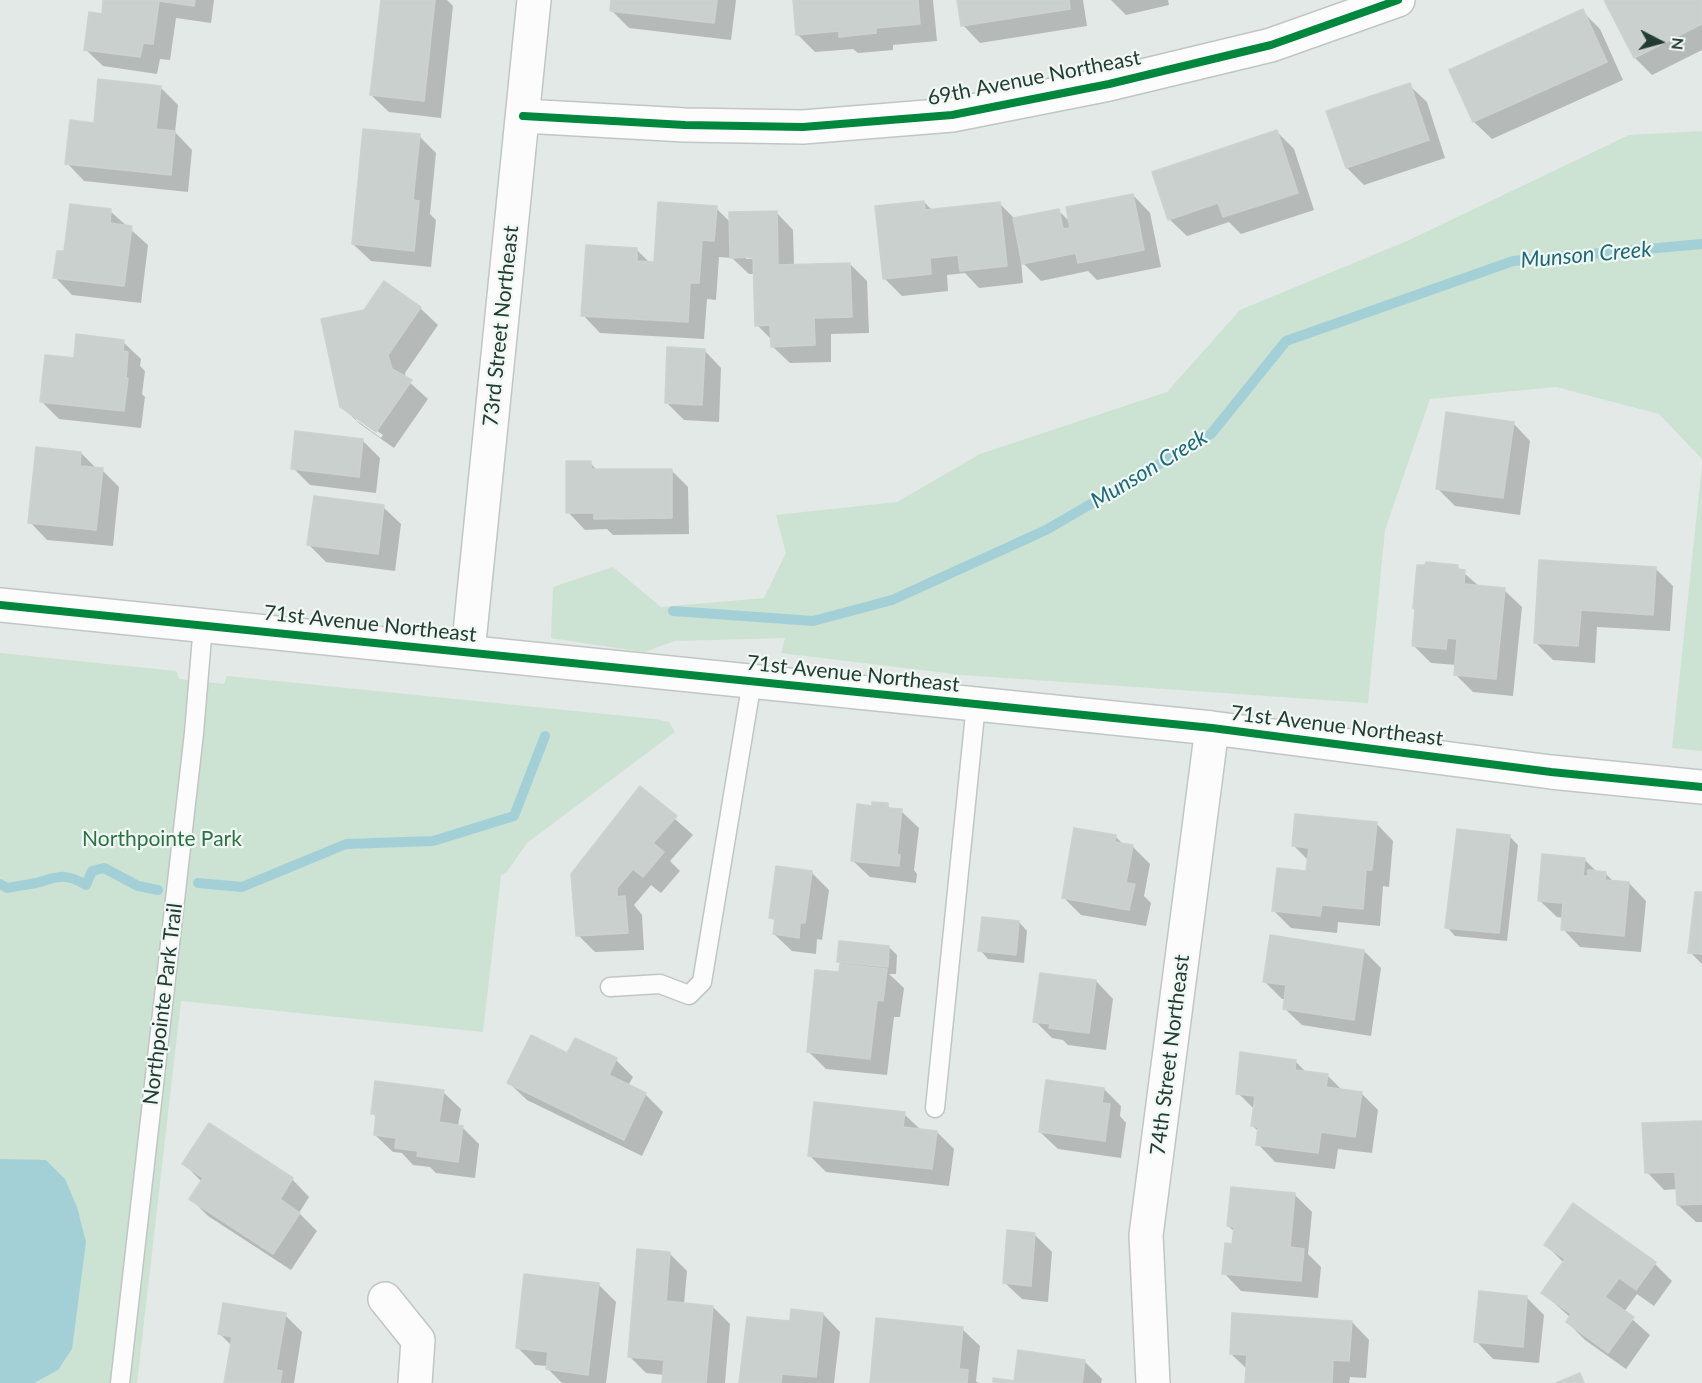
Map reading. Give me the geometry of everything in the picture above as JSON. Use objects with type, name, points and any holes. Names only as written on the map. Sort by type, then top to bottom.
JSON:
[{"type":"street","name":"73rd Street Northeast","points":[[468,652],[534,0]]},
{"type":"street","name":"69th Avenue Northeast","points":[[523,116],[685,125],[803,127],[952,115],[1109,84],[1271,45],[1398,0]]},
{"type":"street","name":"71st Avenue Northeast","points":[[0,605],[1212,728],[1551,772],[1702,787]]},
{"type":"street","name":"74th Street Northeast","points":[[1153,1383],[1146,1235],[1212,728]]},
{"type":"street","points":[[384,1299],[418,1340],[414,1383]]},
{"type":"lane","name":"Northpointe Park Trail","points":[[120,1383],[194,733],[203,625]]},
{"type":"lane","points":[[610,987],[660,984],[689,995],[702,982],[752,681]]},
{"type":"lane","points":[[934,1108],[976,704]]},
{"type":"green space","points":[[1702,131],[1702,459],[1659,414],[1556,387],[1430,399],[1385,530],[1368,703],[962,675],[781,653],[785,638],[675,641],[644,652],[551,638],[553,587],[613,567],[661,607],[764,598],[786,553],[776,515],[897,502],[980,454],[1167,392],[1240,310],[1407,241],[1629,135]]},
{"type":"green space","points":[[1702,465],[1702,751],[1672,748]]},
{"type":"green space","name":"Northpointe Park","points":[[0,653],[176,671],[179,679],[224,684],[227,676],[655,719],[669,722],[675,732],[527,843],[506,873],[501,875],[483,1032],[181,1001],[137,1383],[0,1383]]},
{"type":"water","points":[[0,1159],[46,1160],[65,1179],[77,1207],[86,1242],[72,1349],[58,1370],[34,1383],[0,1383]]},
{"type":"building","points":[[103,0],[195,0],[194,6],[159,1],[153,44],[143,43],[140,57],[84,50],[89,12],[102,14]]},
{"type":"building","points":[[381,0],[435,0],[424,101],[370,95]]},
{"type":"building","points":[[611,0],[717,0],[714,23],[610,11]]},
{"type":"building","points":[[793,0],[918,0],[920,24],[876,28],[876,33],[839,37],[839,31],[796,35]]},
{"type":"building","points":[[957,0],[1069,0],[1070,9],[961,26]]},
{"type":"building","points":[[1604,0],[1702,0],[1702,24],[1634,58]]},
{"type":"building","points":[[1583,9],[1607,62],[1473,122],[1449,70]]},
{"type":"building","points":[[98,79],[161,86],[156,129],[175,131],[171,175],[65,164],[70,120],[94,123]]},
{"type":"building","points":[[1410,83],[1429,140],[1346,168],[1326,111]]},
{"type":"building","points":[[363,129],[420,134],[413,200],[419,201],[414,251],[352,244]]},
{"type":"building","points":[[1277,130],[1298,193],[1223,217],[1218,203],[1168,220],[1152,172]]},
{"type":"building","points":[[1133,194],[1144,250],[1078,263],[1076,253],[1022,264],[1013,218],[1059,209],[1063,229],[1070,228],[1066,207]]},
{"type":"building","points":[[924,201],[925,210],[1000,202],[1007,266],[960,271],[958,255],[930,258],[931,274],[883,279],[875,206]]},
{"type":"building","points":[[658,202],[717,206],[714,241],[702,240],[699,283],[690,283],[688,322],[581,316],[586,245],[637,248],[637,261],[654,262]]},
{"type":"building","points":[[70,204],[111,209],[110,223],[132,226],[124,286],[53,278],[57,251],[64,251]]},
{"type":"building","points":[[777,211],[778,265],[850,263],[852,317],[814,318],[815,345],[771,347],[770,325],[755,326],[753,257],[730,258],[729,212]]},
{"type":"building","points":[[384,281],[421,307],[388,355],[392,369],[412,380],[376,432],[340,407],[321,319],[364,310]]},
{"type":"building","points":[[76,334],[124,340],[123,351],[128,352],[126,378],[128,378],[124,411],[40,402],[45,355],[74,358]]},
{"type":"building","points":[[667,347],[705,349],[702,405],[665,403]]},
{"type":"building","points":[[1446,412],[1514,422],[1503,498],[1436,489]]},
{"type":"building","points":[[295,431],[363,439],[359,477],[291,469]]},
{"type":"building","points":[[36,447],[81,452],[80,466],[103,468],[96,530],[28,523]]},
{"type":"building","points":[[566,461],[591,461],[591,469],[672,469],[672,518],[594,519],[594,513],[566,513]]},
{"type":"building","points":[[314,496],[384,505],[378,554],[307,545]]},
{"type":"building","points":[[1539,560],[1656,567],[1653,615],[1581,610],[1578,646],[1534,643]]},
{"type":"building","points":[[1426,562],[1458,565],[1458,569],[1465,570],[1464,584],[1505,588],[1496,679],[1454,675],[1457,639],[1447,638],[1446,649],[1412,646],[1417,565],[1425,565]]},
{"type":"building","points":[[640,786],[677,816],[653,843],[664,852],[643,877],[633,869],[617,888],[617,897],[625,896],[628,933],[576,936],[571,874]]},
{"type":"building","points":[[872,802],[888,803],[888,808],[902,809],[897,854],[900,855],[899,866],[851,861],[857,804],[872,806]]},
{"type":"building","points":[[1295,814],[1377,822],[1372,870],[1366,870],[1363,909],[1322,905],[1320,916],[1272,911],[1277,868],[1306,871],[1309,848],[1292,846]]},
{"type":"building","points":[[1074,828],[1116,835],[1115,842],[1133,845],[1126,883],[1135,884],[1129,910],[1062,898]]},
{"type":"building","points":[[1457,829],[1510,835],[1499,933],[1445,928]]},
{"type":"building","points":[[1542,854],[1585,858],[1583,876],[1588,876],[1588,870],[1606,872],[1605,880],[1629,882],[1624,936],[1561,930],[1563,903],[1538,901]]},
{"type":"building","points":[[776,866],[812,871],[805,923],[800,923],[799,938],[773,934],[775,919],[769,918]]},
{"type":"building","points":[[1695,892],[1702,892],[1702,954],[1688,953]]},
{"type":"building","points":[[982,917],[1019,921],[1016,955],[978,951]]},
{"type":"building","points":[[1270,935],[1364,950],[1354,1020],[1283,1009],[1286,985],[1263,982]]},
{"type":"building","points":[[839,941],[889,946],[888,967],[837,962]]},
{"type":"building","points":[[840,964],[887,969],[883,1001],[877,1000],[870,1059],[807,1052],[815,970],[839,972]]},
{"type":"building","points":[[1040,973],[1096,980],[1089,1033],[1049,1028],[1050,1024],[1033,1022]]},
{"type":"building","points":[[531,1035],[567,1053],[575,1038],[617,1058],[609,1075],[646,1093],[624,1140],[507,1083]]},
{"type":"building","points":[[1240,1052],[1296,1060],[1295,1070],[1328,1074],[1326,1087],[1362,1092],[1355,1137],[1321,1132],[1318,1153],[1256,1145],[1258,1127],[1251,1126],[1255,1096],[1236,1094]]},
{"type":"building","points":[[1046,1080],[1104,1088],[1102,1103],[1110,1104],[1105,1141],[1039,1132]]},
{"type":"building","points":[[375,1081],[444,1090],[439,1122],[463,1126],[458,1162],[417,1156],[418,1151],[395,1148],[396,1138],[374,1135],[376,1114],[371,1114]]},
{"type":"building","points":[[814,1102],[905,1112],[903,1127],[937,1131],[932,1169],[808,1156]]},
{"type":"building","points":[[1702,1121],[1702,1204],[1677,1205],[1675,1172],[1645,1173],[1642,1123]]},
{"type":"building","points":[[209,1123],[293,1178],[280,1199],[300,1213],[273,1254],[189,1199],[203,1178],[182,1164]]},
{"type":"building","points":[[1231,1187],[1295,1193],[1290,1247],[1304,1249],[1301,1281],[1222,1274],[1225,1243],[1232,1244],[1234,1227],[1227,1226]]},
{"type":"building","points":[[1573,1203],[1656,1262],[1636,1290],[1619,1278],[1605,1297],[1634,1317],[1608,1353],[1566,1322],[1571,1314],[1541,1293],[1565,1259],[1544,1245]]},
{"type":"building","points":[[1007,1230],[1035,1233],[1031,1286],[1003,1283]]},
{"type":"building","points":[[637,1249],[670,1252],[666,1301],[713,1306],[706,1383],[662,1383],[664,1360],[628,1357]]},
{"type":"building","points":[[524,1274],[599,1283],[588,1375],[546,1369],[548,1352],[516,1348]]},
{"type":"building","points":[[1479,1291],[1527,1296],[1523,1347],[1474,1342]]},
{"type":"building","points":[[223,1303],[286,1313],[276,1370],[282,1371],[280,1383],[224,1383],[232,1337],[218,1334]]},
{"type":"building","points":[[791,1309],[823,1313],[816,1377],[782,1374],[781,1383],[739,1383],[747,1317],[790,1321]]},
{"type":"building","points":[[1232,1313],[1352,1321],[1349,1361],[1333,1360],[1332,1383],[1245,1383],[1247,1355],[1230,1354]]},
{"type":"building","points":[[876,1318],[963,1327],[959,1369],[968,1370],[967,1383],[870,1383]]},
{"type":"building","points":[[1018,1350],[1085,1360],[1082,1383],[993,1383],[993,1378],[1014,1381]]},
{"type":"building","points":[[1580,1373],[1584,1383],[1556,1383]]},
{"type":"waterway","name":"Munson Creek","points":[[673,611],[813,621],[892,600],[1046,530],[1211,434],[1286,341],[1513,261],[1702,244]]},
{"type":"waterway","name":"Munson Creek","points":[[198,883],[242,887],[346,844],[433,841],[514,816],[545,736]]},
{"type":"waterway","name":"Munson Creek","points":[[0,884],[7,888],[67,877],[86,885],[92,871],[104,868],[138,886],[158,890]]},
{"type":"cycle path","points":[[523,116],[685,125],[803,127],[952,115],[1109,84],[1271,45],[1398,0]]},
{"type":"cycle path","points":[[0,605],[1212,728],[1551,772],[1702,787]]}]
